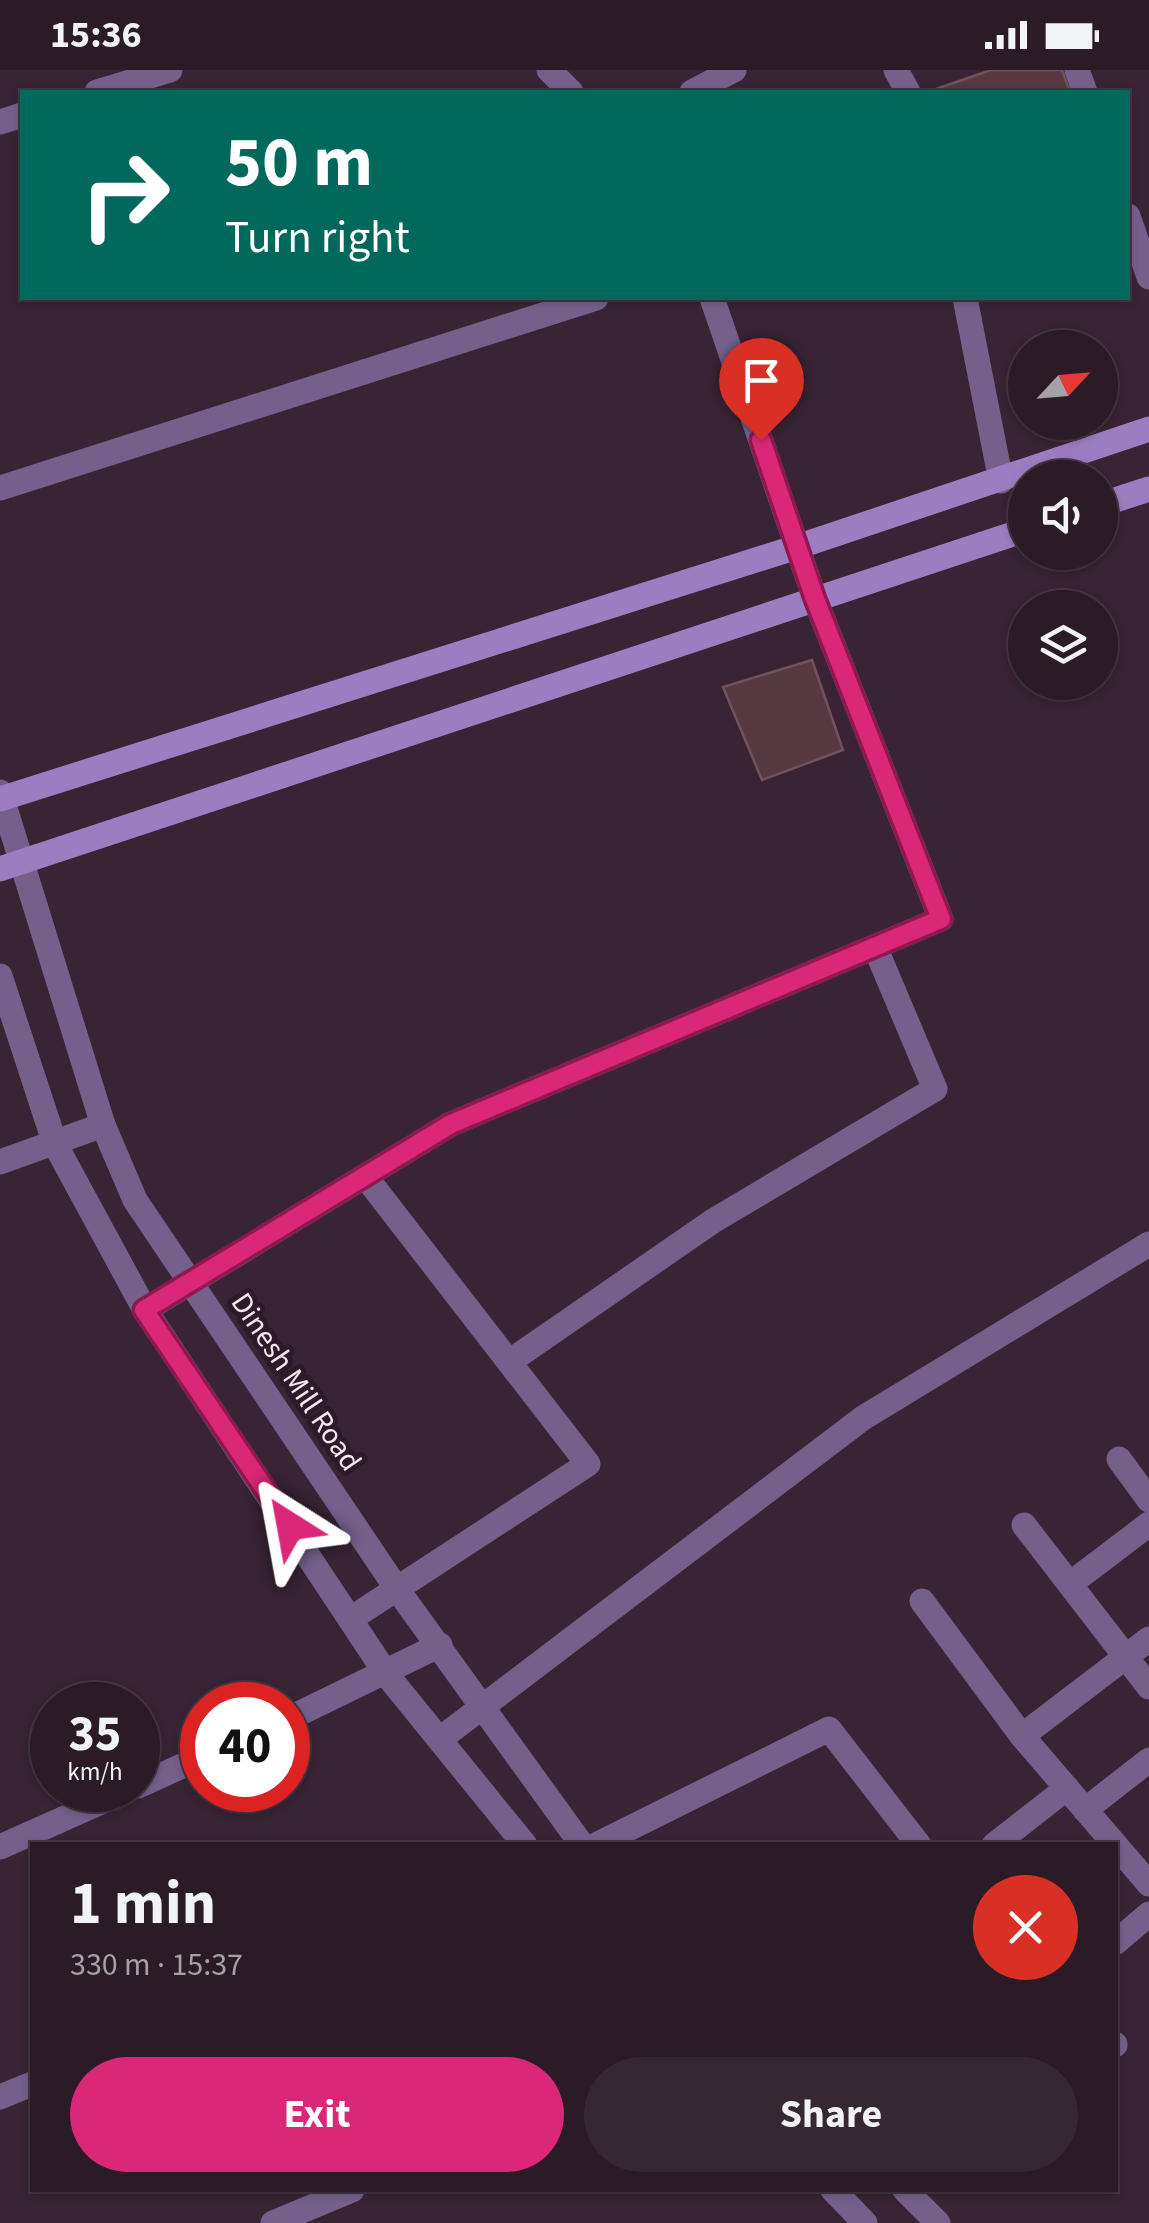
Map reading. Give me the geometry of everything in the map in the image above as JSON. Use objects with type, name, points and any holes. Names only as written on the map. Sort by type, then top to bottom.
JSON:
[{"type":"main road","points":[[1,797],[797,547],[1149,429]]},
{"type":"main road","points":[[1118,499],[1149,489]]},
{"type":"main road","points":[[10,865],[1008,536]]},
{"type":"street","points":[[103,90],[170,70]]},
{"type":"street","points":[[549,70],[569,90]]},
{"type":"street","points":[[696,90],[734,70]]},
{"type":"street","points":[[1130,222],[1149,277]]},
{"type":"street","points":[[0,488],[590,300]]},
{"type":"street","points":[[144,1310],[451,1124],[941,919],[815,599],[713,300]]},
{"type":"street","points":[[964,300],[1001,481]]},
{"type":"street","name":"Dinesh Mill Road","points":[[1,797],[10,865],[135,1200],[397,1589],[485,1705],[580,1842]]},
{"type":"street","points":[[509,1362],[713,1221],[936,1088],[876,946]]},
{"type":"street","points":[[0,976],[54,1144],[144,1310],[387,1674],[523,1842]]},
{"type":"street","points":[[0,1162],[104,1125]]},
{"type":"street","points":[[352,1618],[588,1464],[365,1176]]},
{"type":"street","points":[[440,1739],[863,1418],[1149,1244]]},
{"type":"street","points":[[1118,1459],[1149,1500]]},
{"type":"street","points":[[1070,1584],[1149,1524]]},
{"type":"street","points":[[1024,1525],[1149,1687]]},
{"type":"street","points":[[922,1600],[1022,1736],[1113,1842]]},
{"type":"street","points":[[1022,1736],[1149,1640]]},
{"type":"street","points":[[310,1709],[440,1646]]},
{"type":"street","points":[[602,1842],[829,1729],[917,1842]]},
{"type":"street","points":[[1085,1810],[1149,1760]]},
{"type":"street","points":[[998,1842],[1066,1788]]},
{"type":"street","points":[[0,1847],[79,1812]]},
{"type":"street","points":[[1118,1848],[1149,1884]]},
{"type":"street","points":[[1118,1940],[1149,1914]]},
{"type":"street","points":[[0,2098],[30,2085]]},
{"type":"street","points":[[273,2223],[347,2192]]},
{"type":"street","points":[[835,2192],[865,2223]]},
{"type":"street","points":[[907,2192],[938,2223]]},
{"type":"building","points":[[991,70],[1062,70],[1069,90],[937,90]]},
{"type":"building","points":[[812,660],[843,750],[762,780],[723,687]]},
{"type":"route","points":[[290,1526],[144,1310],[451,1124],[941,919],[815,599],[761,440]]}]
